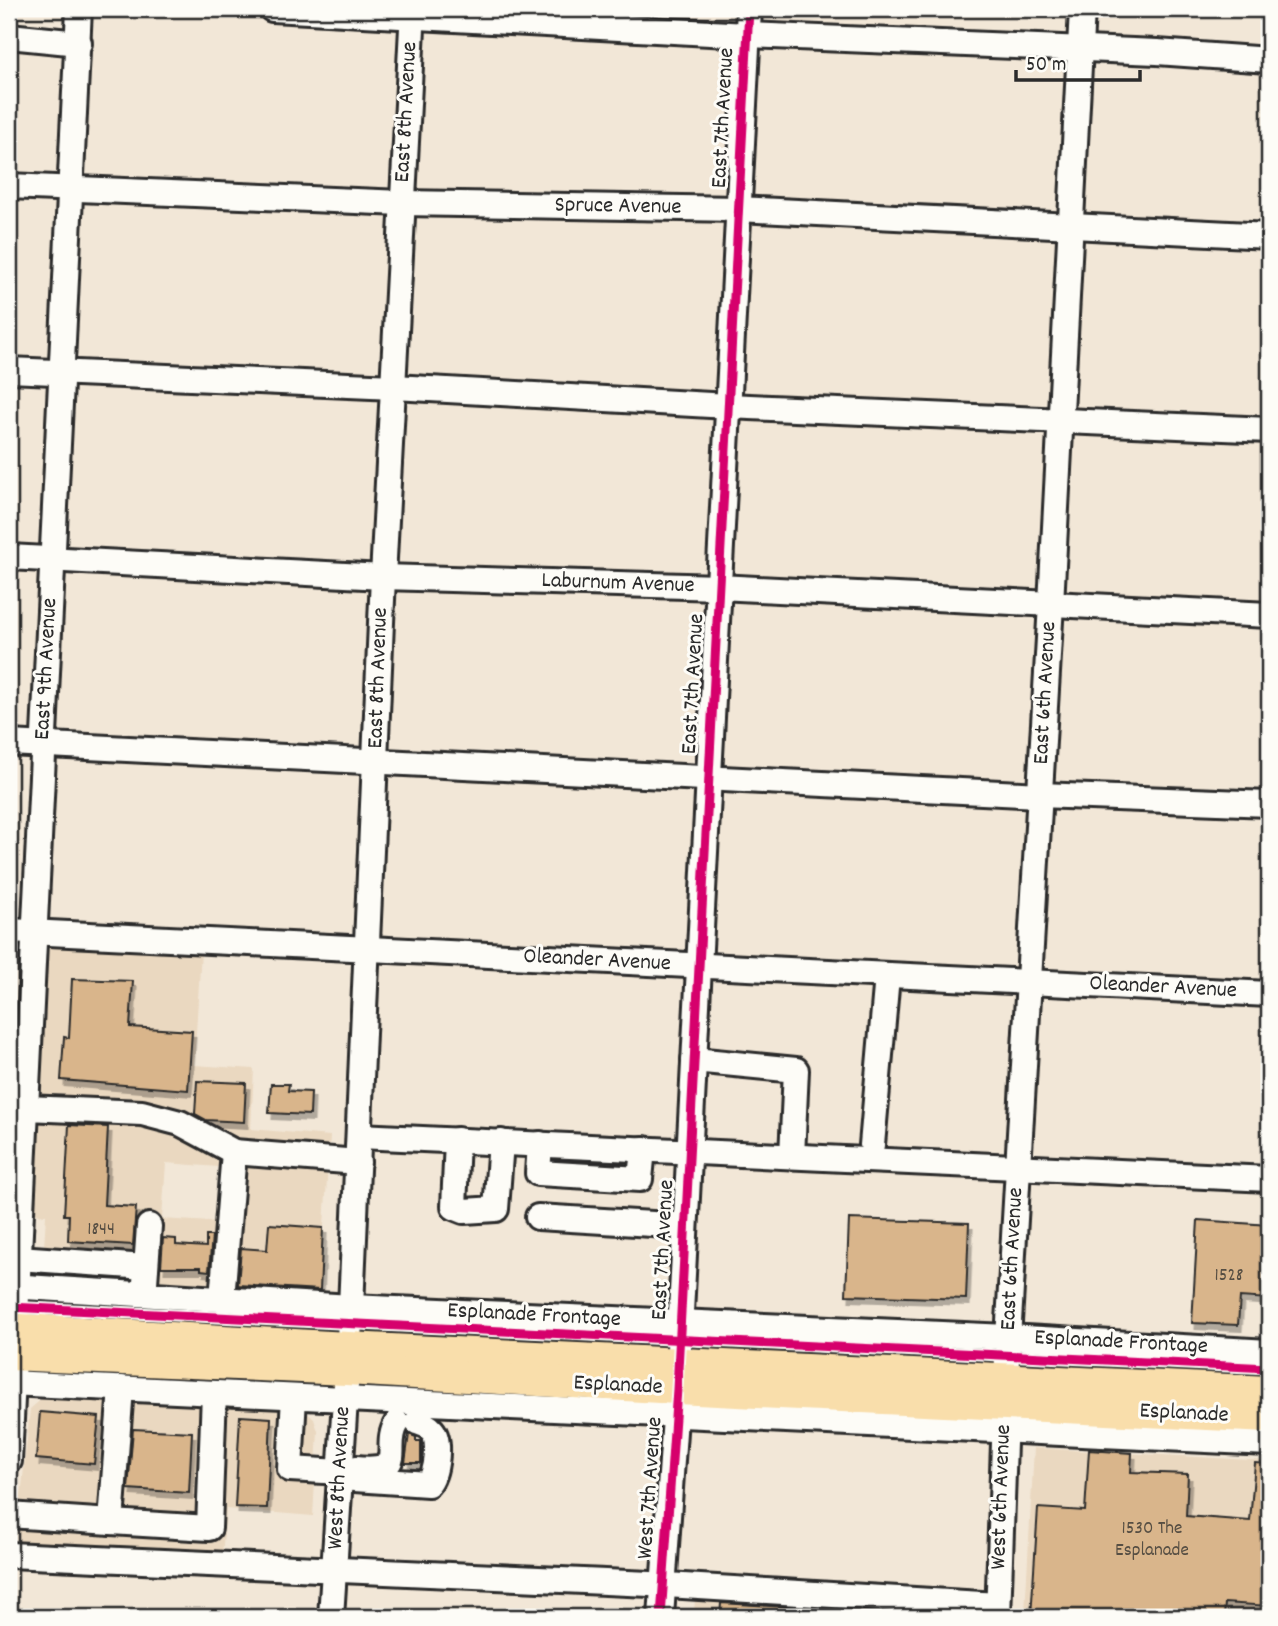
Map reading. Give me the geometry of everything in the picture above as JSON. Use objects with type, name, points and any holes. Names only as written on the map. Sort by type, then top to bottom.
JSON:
[{"type":"main road","name":"Esplanade","points":[[11,1356],[347,1359],[677,1388],[1269,1418]]},
{"type":"main road","name":"Esplanade","points":[[1005,1404],[1269,1391]]},
{"type":"street","name":"East 9th Avenue","points":[[9,1461],[13,1287],[18,1258],[15,1183],[26,1108],[79,9]]},
{"type":"street","points":[[272,9],[412,13],[747,35],[1269,60]]},
{"type":"street","name":"East 7th Avenue","points":[[677,1388],[748,9]]},
{"type":"street","name":"East 6th Avenue","points":[[1005,1404],[1082,9]]},
{"type":"street","name":"East 8th Avenue","points":[[347,1359],[412,13]]},
{"type":"street","points":[[9,36],[79,43]]},
{"type":"street","name":"Spruce Avenue","points":[[9,186],[402,203],[738,209],[1269,236]]},
{"type":"street","points":[[9,370],[1269,430]]},
{"type":"street","name":"Laburnum Avenue","points":[[9,557],[383,577],[719,587],[1269,615]]},
{"type":"street","points":[[9,743],[1269,804]]},
{"type":"street","name":"Oleander Avenue","points":[[9,931],[1269,994]]},
{"type":"street","points":[[872,1145],[887,976]]},
{"type":"street","points":[[694,1060],[796,1070],[792,1156]]},
{"type":"street","points":[[26,1108],[142,1113],[180,1123],[234,1152],[358,1162]]},
{"type":"street","points":[[359,1136],[1269,1179]]},
{"type":"street","points":[[457,1140],[454,1207],[464,1211],[496,1209],[501,1142]]},
{"type":"street","points":[[222,1299],[234,1152]]},
{"type":"street","points":[[538,1216],[685,1226]]},
{"type":"street","points":[[144,1294],[149,1226]]},
{"type":"street","points":[[18,1258],[146,1267]]},
{"type":"street","name":"Esplanade Frontage","points":[[13,1287],[351,1307],[1008,1337],[1269,1352]]},
{"type":"street","points":[[11,1356],[121,1388],[344,1400],[677,1388],[1005,1404],[1269,1443]]},
{"type":"street","name":"West 8th Avenue","points":[[333,1614],[347,1359]]},
{"type":"street","points":[[111,1522],[121,1388]]},
{"type":"street","name":"West 7th Avenue","points":[[661,1617],[677,1388]]},
{"type":"street","points":[[9,1515],[209,1528],[214,1393]]},
{"type":"street","points":[[295,1397],[290,1469],[341,1472],[428,1483],[434,1472],[435,1432],[428,1426],[407,1423],[393,1430],[391,1461],[386,1466],[380,1469],[341,1472]]},
{"type":"street","name":"West 6th Avenue","points":[[998,1611],[1005,1404]]},
{"type":"street","points":[[9,1555],[663,1585],[998,1611]]},
{"type":"shaded area","points":[[45,942],[201,951],[194,1065],[254,1069],[251,1129],[330,1136],[319,1298],[223,1291],[223,1285],[140,1279],[139,1287],[42,1281],[46,1215],[30,1214]],"holes":[[[166,1163],[232,1168],[228,1223],[162,1219]]]},
{"type":"shaded area","points":[[45,1396],[303,1409],[314,1419],[318,1431],[313,1516],[226,1509],[222,1556],[16,1546],[30,1409]]},
{"type":"shaded area","points":[[1034,1448],[1269,1461],[1269,1617],[694,1617],[695,1597],[1025,1613]]},
{"type":"building","points":[[72,979],[133,981],[130,1027],[192,1031],[188,1090],[61,1080],[64,1037],[69,1038]]},
{"type":"building","points":[[197,1081],[246,1083],[244,1122],[206,1120],[195,1114]]},
{"type":"building","points":[[271,1084],[289,1084],[288,1091],[311,1092],[310,1115],[269,1113]]},
{"type":"building","points":[[69,1125],[108,1127],[104,1205],[136,1207],[133,1245],[68,1241],[69,1215],[64,1215]]},
{"type":"building","points":[[849,1219],[969,1223],[966,1299],[846,1295]]},
{"type":"building","points":[[1198,1220],[1269,1225],[1269,1299],[1240,1297],[1238,1325],[1192,1323]]},
{"type":"building","points":[[269,1224],[323,1228],[320,1290],[238,1285],[241,1248],[267,1250]]},
{"type":"building","points":[[206,1236],[212,1236],[209,1271],[201,1270],[201,1267],[161,1267],[163,1238],[176,1239],[176,1245],[206,1247]]},
{"type":"building","points":[[40,1412],[99,1417],[94,1464],[36,1459]]},
{"type":"building","points":[[240,1416],[271,1418],[267,1508],[235,1507]]},
{"type":"building","points":[[133,1429],[192,1432],[189,1493],[128,1489]]},
{"type":"building","points":[[409,1434],[416,1437],[416,1441],[421,1441],[421,1463],[405,1463]]},
{"type":"building","points":[[1089,1450],[1132,1453],[1131,1472],[1188,1474],[1186,1516],[1250,1521],[1255,1463],[1269,1464],[1269,1606],[1225,1603],[1224,1617],[1031,1617],[1038,1508],[1085,1511]]},
{"type":"building","points":[[721,1603],[887,1613],[887,1617],[720,1617]]},
{"type":"cycle path","points":[[661,1617],[677,1389],[749,9]]},
{"type":"cycle path","points":[[9,1307],[1269,1368]]}]
